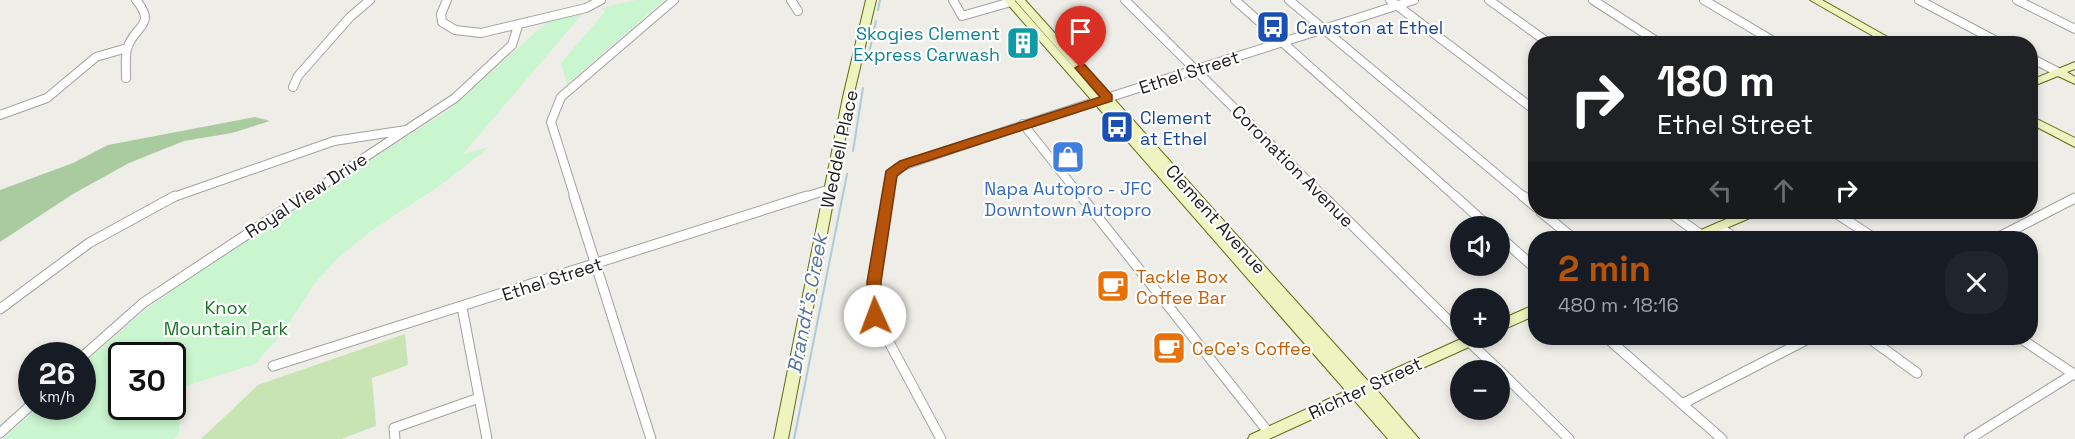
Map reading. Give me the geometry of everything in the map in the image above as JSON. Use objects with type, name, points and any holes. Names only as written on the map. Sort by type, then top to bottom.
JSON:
[{"type":"main road","name":"Weddell Place","points":[[781,439],[830,189],[871,0]]},
{"type":"main road","points":[[1815,0],[1880,36]]},
{"type":"main road","name":"Clement Avenue","points":[[1013,1],[1361,390],[1412,439]]},
{"type":"main road","points":[[2038,81],[2075,65]]},
{"type":"main road","points":[[2058,72],[2075,81]]},
{"type":"main road","points":[[2038,123],[2075,143]]},
{"type":"main road","points":[[1710,231],[1737,219]]},
{"type":"main road","points":[[1510,321],[1528,313]]},
{"type":"main road","name":"Richter Street","points":[[1255,439],[1450,346]]},
{"type":"main road","name":"Clement Avenue","points":[[1361,390],[1397,439]]},
{"type":"street","points":[[126,78],[127,48],[145,21],[146,11],[136,0]]},
{"type":"street","points":[[293,87],[306,68],[350,17],[370,0]]},
{"type":"street","points":[[447,0],[441,14],[442,22],[455,30],[481,33],[586,8],[602,0]]},
{"type":"street","points":[[651,439],[551,122],[561,97],[674,0]]},
{"type":"street","points":[[791,0],[798,11]]},
{"type":"street","points":[[953,0],[962,16],[1013,1]]},
{"type":"street","name":"Coronation Avenue","points":[[1125,0],[1450,320]]},
{"type":"street","points":[[1235,0],[1477,216]]},
{"type":"street","points":[[1289,0],[1528,200]]},
{"type":"street","points":[[1390,0],[1528,105]]},
{"type":"street","name":"Ethel Street","points":[[941,439],[875,316],[874,282],[891,174],[897,168],[1023,124],[1197,71],[1414,0]]},
{"type":"street","points":[[1489,0],[1539,36]]},
{"type":"street","points":[[1593,0],[1649,36]]},
{"type":"street","points":[[1704,0],[1765,36]]},
{"type":"street","points":[[1919,0],[1987,36]]},
{"type":"street","points":[[2017,0],[2075,29]]},
{"type":"street","name":"Royal View Drive","points":[[96,344],[142,303],[455,98],[512,45],[518,26]]},
{"type":"street","points":[[0,115],[47,98],[96,57],[127,48]]},
{"type":"street","points":[[2038,62],[2058,72]]},
{"type":"street","points":[[1023,124],[1269,433]]},
{"type":"street","points":[[0,309],[89,243],[163,201],[206,184],[334,141],[409,129]]},
{"type":"street","name":"Ethel Street","points":[[273,366],[830,189]]},
{"type":"street","points":[[2038,217],[2075,198]]},
{"type":"street","points":[[1550,219],[1564,231]]},
{"type":"street","points":[[1677,219],[1690,231]]},
{"type":"street","points":[[1845,219],[1863,231]]},
{"type":"street","points":[[2011,231],[2034,219]]},
{"type":"street","points":[[1719,227],[1725,231]]},
{"type":"street","points":[[1510,246],[1528,262]]},
{"type":"street","points":[[462,307],[487,439]]},
{"type":"street","points":[[1615,345],[1722,439]]},
{"type":"street","points":[[1682,404],[1796,345]]},
{"type":"street","points":[[1879,345],[1917,373]]},
{"type":"street","points":[[1969,439],[2074,374],[2030,345]]},
{"type":"street","name":"Coronation Avenue","points":[[1477,348],[1489,360]]},
{"type":"street","name":"Coronation Avenue","points":[[1510,382],[1569,439]]},
{"type":"street","points":[[395,439],[394,428],[479,398]]},
{"type":"street","points":[[0,432],[18,416]]},
{"type":"green space","points":[[636,0],[664,0],[567,84],[561,63],[604,13],[602,8]]},
{"type":"green space","name":"Knox Mountain Park","points":[[583,13],[463,154],[489,147],[445,182],[371,231],[339,257],[314,284],[283,332],[255,364],[186,386],[186,342],[109,342],[171,291],[311,197],[449,110],[547,22]]},
{"type":"green space","points":[[255,117],[270,121],[232,133],[184,141],[129,163],[73,194],[0,242],[0,190],[73,163],[108,145]]},
{"type":"green space","points":[[405,334],[408,365],[372,378],[376,426],[341,439],[201,439],[258,385]]},
{"type":"green space","name":"Knox Mountain Park","points":[[108,342],[108,420],[180,420],[179,434],[174,439],[3,439],[24,420],[96,420],[96,353]]},
{"type":"waterway","name":"Brandt's Creek","points":[[878,10],[880,0]]},
{"type":"waterway","name":"Brandt's Creek","points":[[867,62],[876,21]]},
{"type":"waterway","name":"Brandt's Creek","points":[[853,151],[863,88]]},
{"type":"waterway","name":"Brandt's Creek","points":[[794,439],[847,174]]},
{"type":"place","name":"Cawston at Ethel","points":[[1273,27]]},
{"type":"place","name":"Skogies Clement Express Carwash","points":[[1023,43]]},
{"type":"place","name":"Clement at Ethel","points":[[1117,127]]},
{"type":"place","name":"Napa Autopro - JFC Downtown Autopro","points":[[1068,157]]},
{"type":"place","name":"Tackle Box Coffee Bar","points":[[1113,286]]},
{"type":"place","name":"CeCe's Coffee","points":[[1169,348]]},
{"type":"route","points":[[875,316],[874,282],[891,174],[904,164],[1107,98],[1081,68]]}]
